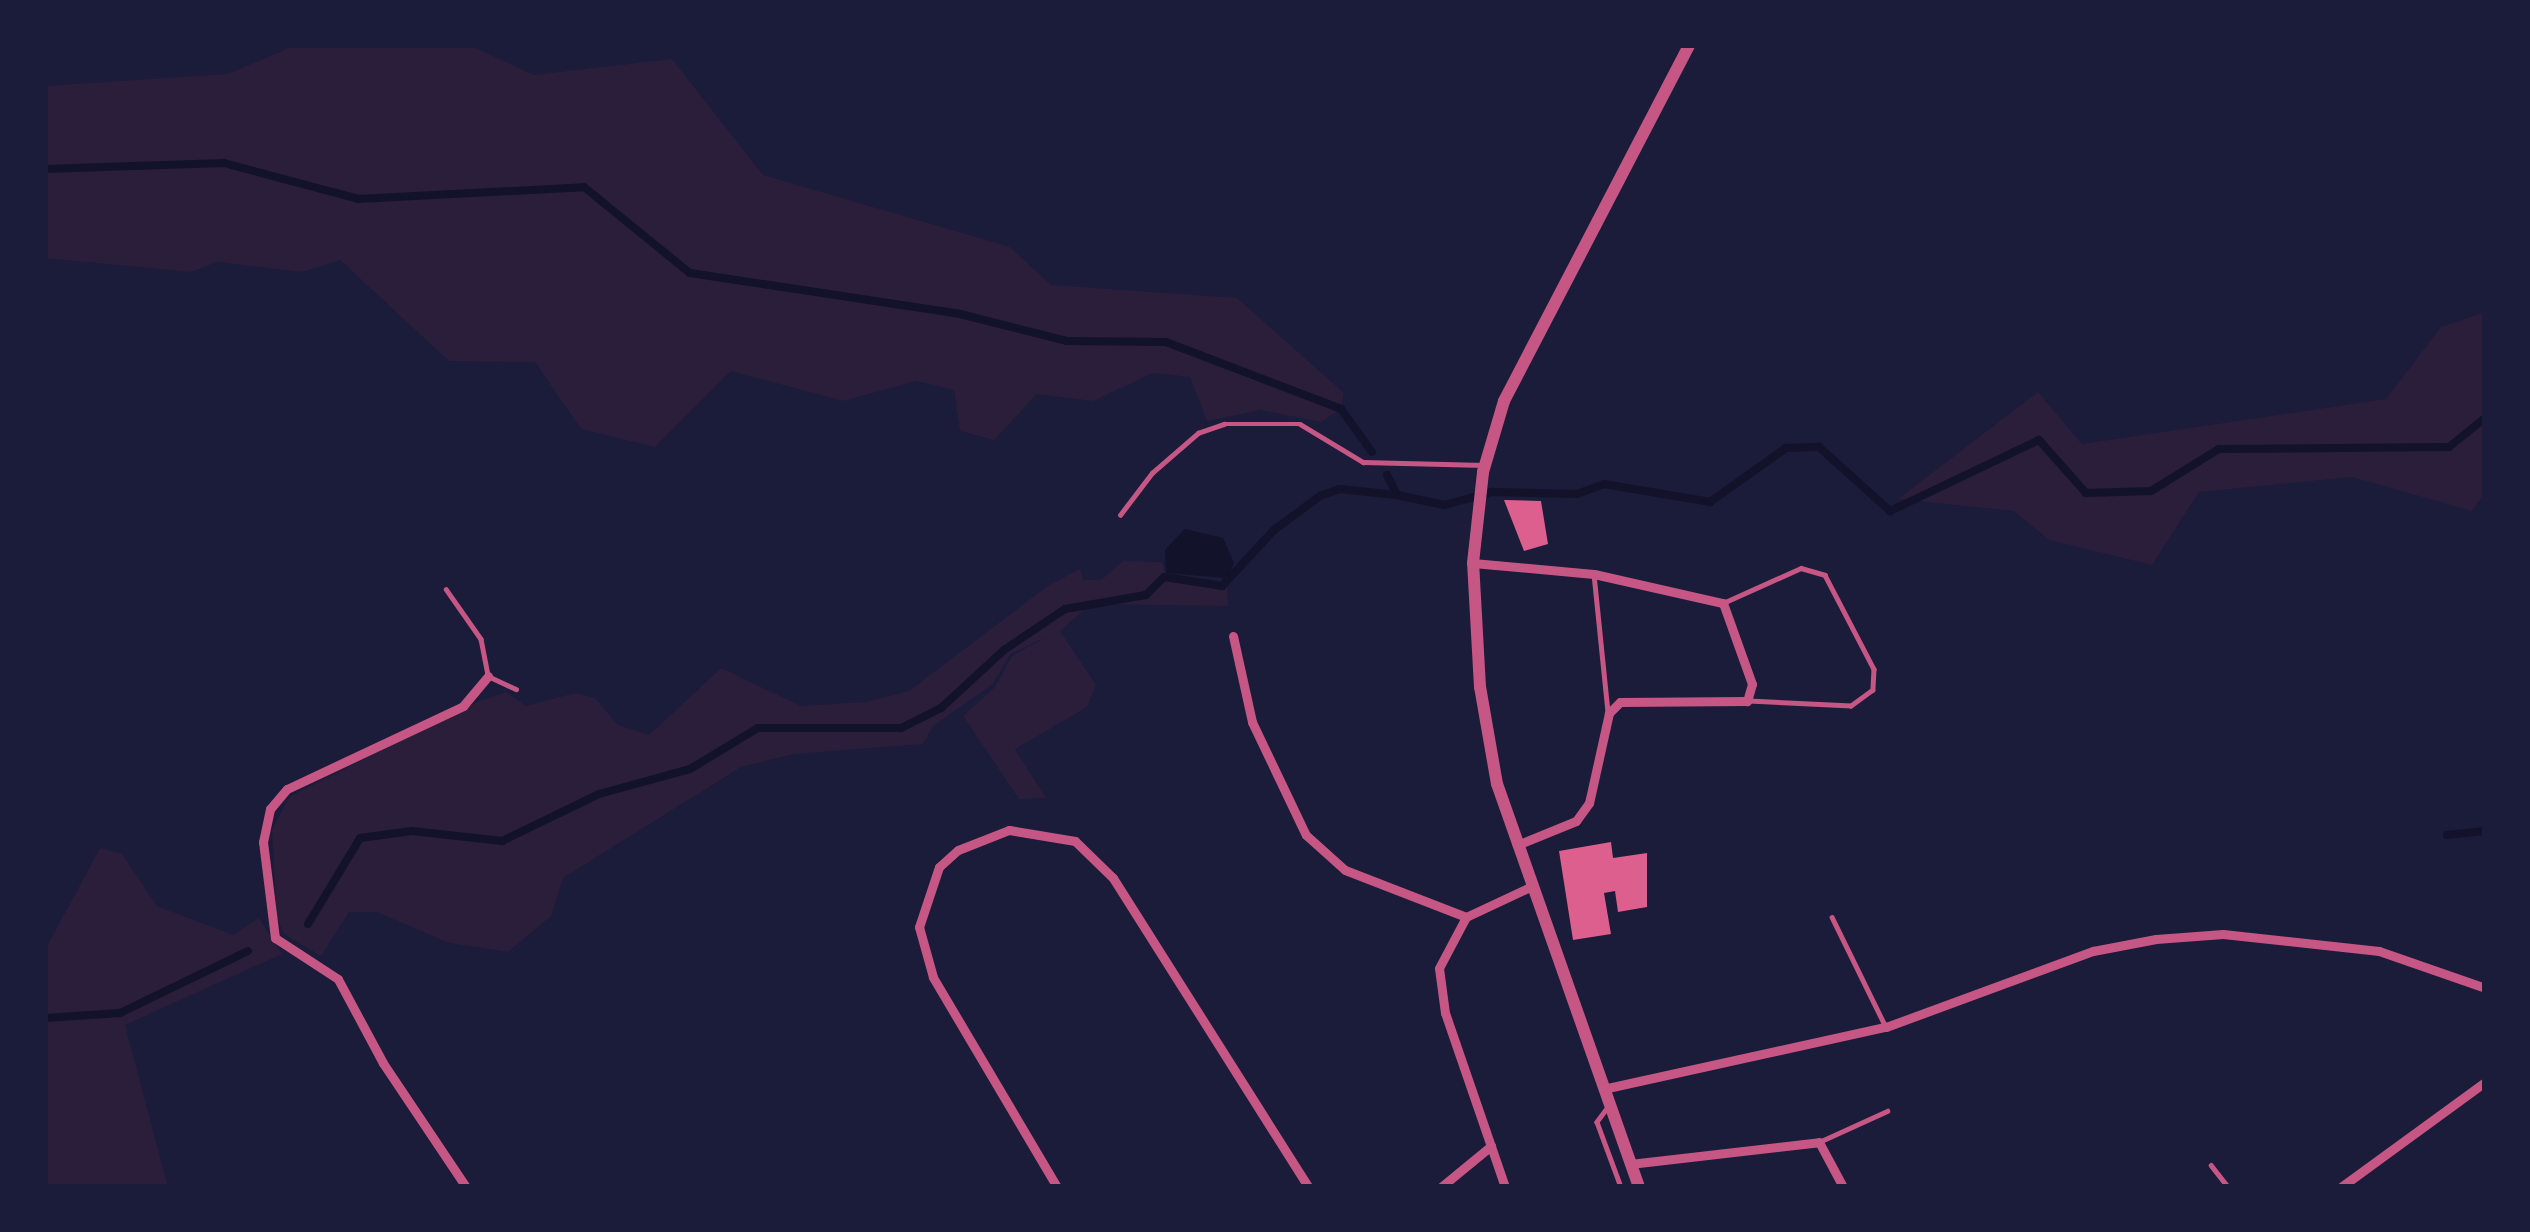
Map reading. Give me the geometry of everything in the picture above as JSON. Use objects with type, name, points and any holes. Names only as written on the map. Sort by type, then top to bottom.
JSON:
[{"type":"street","points":[[1639,1187],[1516,845],[1488,739],[1473,562],[1484,468],[1504,401],[1689,45]]},
{"type":"street","points":[[1473,562],[1594,574],[1723,603],[1753,684],[1747,701],[1640,698],[1609,713],[1589,803],[1576,820],[1516,845]]},
{"type":"street","points":[[1233,636],[1252,722],[1306,835],[1345,870],[1466,916]]},
{"type":"street","points":[[466,1187],[382,1064],[338,979],[275,938],[263,842],[270,809],[287,789],[463,706],[488,676]]},
{"type":"street","points":[[1057,1187],[933,977],[919,927],[939,867],[971,843],[1009,830],[1058,833],[1113,878],[1308,1187]]},
{"type":"street","points":[[1505,1187],[1438,986],[1445,950],[1466,916],[1528,888]]},
{"type":"street","points":[[1603,1089],[1886,1027],[2093,951],[2223,934],[2379,951],[2485,988]]},
{"type":"street","points":[[2342,1187],[2485,1082]]},
{"type":"street","points":[[1630,1164],[1819,1142],[1843,1187]]},
{"type":"street","points":[[1441,1187],[1491,1146]]},
{"type":"lane","points":[[1120,515],[1137,490],[1198,433],[1224,424],[1300,424],[1363,462],[1484,468]]},
{"type":"lane","points":[[1130,485],[1137,490]]},
{"type":"lane","points":[[1723,603],[1801,568],[1825,575],[1874,669],[1873,690],[1851,706],[1747,701]]},
{"type":"lane","points":[[1594,574],[1609,713]]},
{"type":"lane","points":[[446,589],[481,639],[488,676],[516,689]]},
{"type":"lane","points":[[1832,916],[1886,1027]]},
{"type":"lane","points":[[1609,1106],[1597,1122],[1621,1187]]},
{"type":"lane","points":[[1819,1142],[1887,1111]]},
{"type":"lane","points":[[2211,1165],[2228,1187]]},
{"type":"shaded area","points":[[296,45],[469,45],[534,75],[672,59],[763,175],[1010,247],[1051,285],[1237,298],[1344,393],[1341,409],[1321,422],[1261,410],[1207,421],[1190,377],[1153,373],[1093,401],[1037,394],[994,440],[960,431],[954,390],[916,381],[843,401],[731,371],[655,447],[581,429],[535,362],[449,361],[340,260],[302,272],[217,262],[191,272],[45,258],[45,86],[228,74]]},
{"type":"shaded area","points":[[2485,312],[2485,493],[2472,511],[2352,477],[2199,492],[2152,565],[2049,540],[2014,511],[1898,499],[2038,392],[2082,444],[2386,399],[2441,327]]},
{"type":"shaded area","points":[[1185,529],[1223,538],[1234,563],[1227,578],[1166,573],[1165,550]]},
{"type":"shaded area","points":[[1123,561],[1162,562],[1165,574],[1179,580],[1227,581],[1228,606],[1091,604],[1060,631],[1096,685],[1087,707],[1015,749],[1046,798],[1019,799],[963,716],[995,687],[1012,656],[1046,637],[1010,654],[993,684],[933,726],[923,744],[794,754],[741,767],[563,878],[551,916],[508,952],[449,943],[377,912],[349,912],[321,956],[284,934],[277,918],[272,830],[289,797],[482,700],[506,692],[526,706],[575,693],[595,698],[618,725],[649,735],[721,668],[801,706],[866,702],[909,691],[1049,585],[1080,569],[1083,580],[1101,580]]},
{"type":"shaded area","points":[[100,848],[122,854],[157,906],[233,935],[259,918],[282,954],[125,1025],[168,1187],[45,1187],[45,950]]},
{"type":"building","points":[[1504,500],[1541,501],[1548,544],[1524,551]]},
{"type":"building","points":[[1611,842],[1613,858],[1647,853],[1647,907],[1618,912],[1615,891],[1604,893],[1611,934],[1573,940],[1559,851]]},
{"type":"waterway","points":[[45,169],[224,163],[358,199],[584,187],[690,273],[956,313],[1067,341],[1166,342],[1341,409],[1372,452]]},
{"type":"waterway","points":[[1387,475],[1397,495],[1445,505],[1492,492],[1577,494],[1604,484],[1710,502],[1786,448],[1819,447],[1890,511],[2039,440],[2086,493],[2151,491],[2219,449],[2449,447],[2485,418]]},
{"type":"waterway","points":[[308,924],[360,838],[412,831],[502,841],[599,794],[690,769],[758,728],[901,728],[941,708],[1004,650],[1065,609],[1146,595],[1164,577],[1222,586],[1274,530],[1320,496],[1339,489],[1397,495]]},
{"type":"waterway","points":[[2447,835],[2485,831]]},
{"type":"waterway","points":[[45,1018],[120,1013],[248,951]]}]
